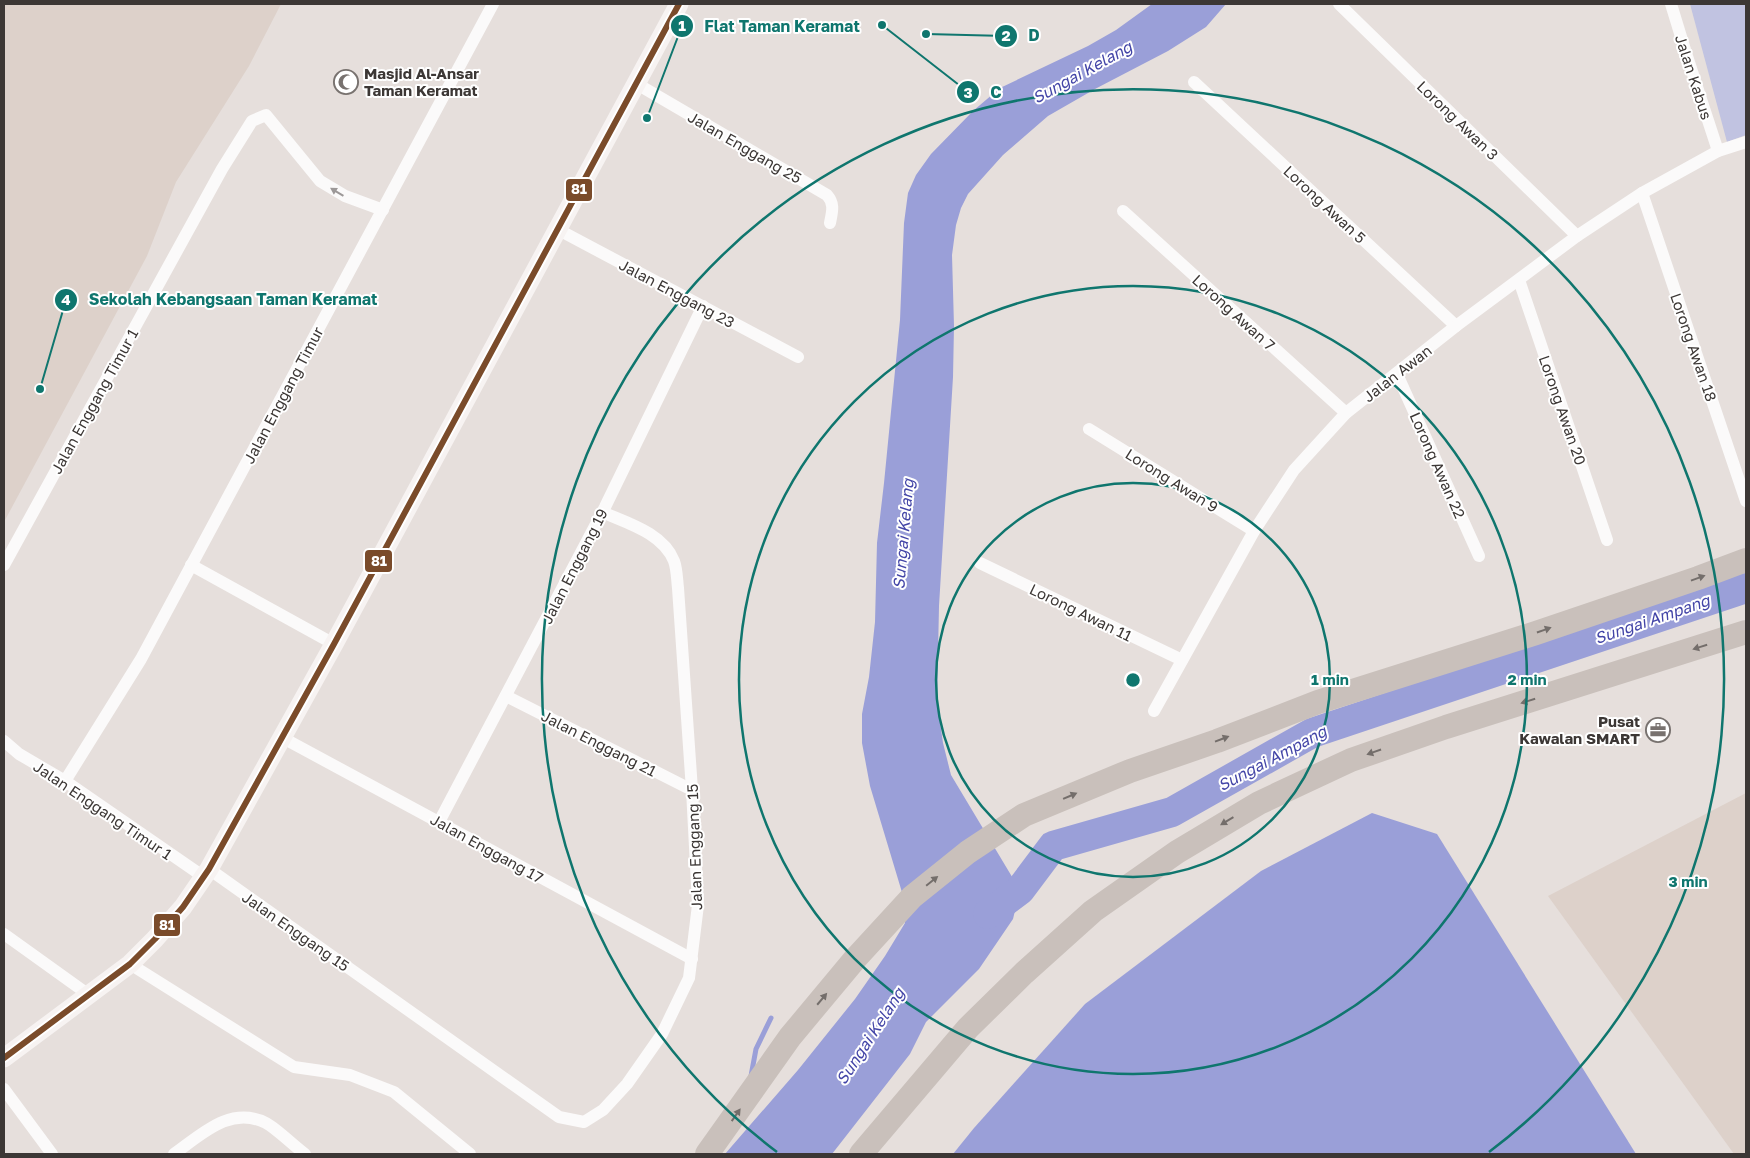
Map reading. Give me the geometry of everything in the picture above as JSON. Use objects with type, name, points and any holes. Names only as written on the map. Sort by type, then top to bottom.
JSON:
[{"type":"highway","points":[[707,1154],[790,1037],[855,959],[912,897],[968,852],[1024,815],[1130,771],[1217,741],[1318,702],[1536,633],[1746,560]]},
{"type":"highway","points":[[861,1154],[968,1028],[1024,972],[1093,911],[1177,852],[1259,803],[1351,760],[1446,727],[1746,632]]},
{"type":"main road","points":[[4,1058],[130,964],[161,933],[183,907],[206,873],[283,738],[679,4]]},
{"type":"street","name":"Jalan Enggang Timur","points":[[65,781],[141,659],[493,4]]},
{"type":"street","name":"Lorong Awan 3","points":[[1339,4],[1577,236]]},
{"type":"street","name":"Jalan Kabus","points":[[1672,4],[1686,54],[1718,151]]},
{"type":"street","name":"Lorong Awan 5","points":[[1194,82],[1456,326]]},
{"type":"street","name":"Jalan Enggang 25","points":[[637,84],[826,195],[831,200],[832,205],[830,223]]},
{"type":"street","name":"Jalan Enggang Timur 1","points":[[4,565],[222,169],[252,121],[266,115],[320,182],[345,196],[383,210]]},
{"type":"street","name":"Jalan Awan","points":[[1154,712],[1254,531],[1294,470],[1346,413],[1456,326],[1577,236],[1642,194],[1718,151],[1746,142]]},
{"type":"street","name":"Lorong Awan 18","points":[[1642,194],[1746,501]]},
{"type":"street","name":"Lorong Awan 7","points":[[1123,211],[1346,413]]},
{"type":"street","name":"Jalan Enggang 23","points":[[557,229],[798,357]]},
{"type":"street","name":"Lorong Awan 20","points":[[1519,280],[1607,540]]},
{"type":"street","name":"Jalan Enggang 19","points":[[439,822],[602,512],[703,306]]},
{"type":"street","name":"Lorong Awan 22","points":[[1397,374],[1479,556]]},
{"type":"street","name":"Lorong Awan 9","points":[[1089,429],[1254,531]]},
{"type":"street","name":"Jalan Enggang 15","points":[[206,873],[559,1117],[584,1122],[604,1110],[627,1084],[662,1034],[689,978],[698,905],[678,588],[674,562],[664,546],[650,534],[602,512]]},
{"type":"street","name":"Lorong Awan 11","points":[[980,563],[1182,660]]},
{"type":"street","points":[[191,565],[334,644]]},
{"type":"street","name":"Jalan Enggang 21","points":[[506,696],[692,790]]},
{"type":"street","name":"Jalan Enggang 17","points":[[283,738],[692,960]]},
{"type":"street","name":"Jalan Enggang Timur 1","points":[[4,741],[19,754],[65,781],[206,873]]},
{"type":"street","points":[[4,934],[89,996]]},
{"type":"street","points":[[130,964],[294,1067],[350,1075],[394,1092],[470,1154]]},
{"type":"street","points":[[4,1090],[52,1154]]},
{"type":"street","points":[[174,1154],[221,1121],[242,1116],[266,1123],[305,1154]]},
{"type":"shaded area","points":[[4,4],[281,4],[249,66],[176,182],[147,256],[4,522]]},
{"type":"shaded area","points":[[1690,4],[1746,4],[1746,135],[1727,142]]},
{"type":"shaded area","points":[[1746,793],[1746,1154],[1734,1154],[1548,896]]},
{"type":"water","name":"Sungai Kelang","points":[[1152,4],[1226,4],[1206,27],[1168,51],[1048,116],[1003,155],[968,194],[956,225],[952,255],[953,377],[939,606],[937,702],[943,743],[951,775],[1020,890],[1013,919],[979,969],[926,1022],[910,1054],[832,1154],[725,1154],[798,1070],[855,999],[905,923],[904,899],[870,786],[862,743],[862,714],[869,677],[875,622],[877,543],[900,320],[904,223],[908,193],[916,175],[931,154],[973,111],[1000,88],[1088,46],[1116,30]]},
{"type":"water","points":[[1372,813],[1437,834],[1636,1154],[953,1154],[1085,1004],[1261,871]]},
{"type":"waterway","name":"Sungai Ampang","points":[[988,914],[1020,890],[1053,846],[1172,812],[1312,733],[1746,588]]},
{"type":"waterway","points":[[751,1076],[756,1049],[771,1018]]},
{"type":"transit line","name":"81","points":[[4,1058],[130,964],[183,907],[209,869],[334,644],[679,4]]},
{"type":"place","name":"C","points":[[882,25]]},
{"type":"place","name":"D","points":[[926,34]]},
{"type":"place","name":"Masjid Al-Ansar Taman Keramat","points":[[346,82]]},
{"type":"place","name":"Flat Taman Keramat","points":[[647,118]]},
{"type":"place","name":"Sekolah Kebangsaan Taman Keramat","points":[[40,389]]},
{"type":"place","name":"Pusat Kawalan SMART","points":[[1658,730]]}]
